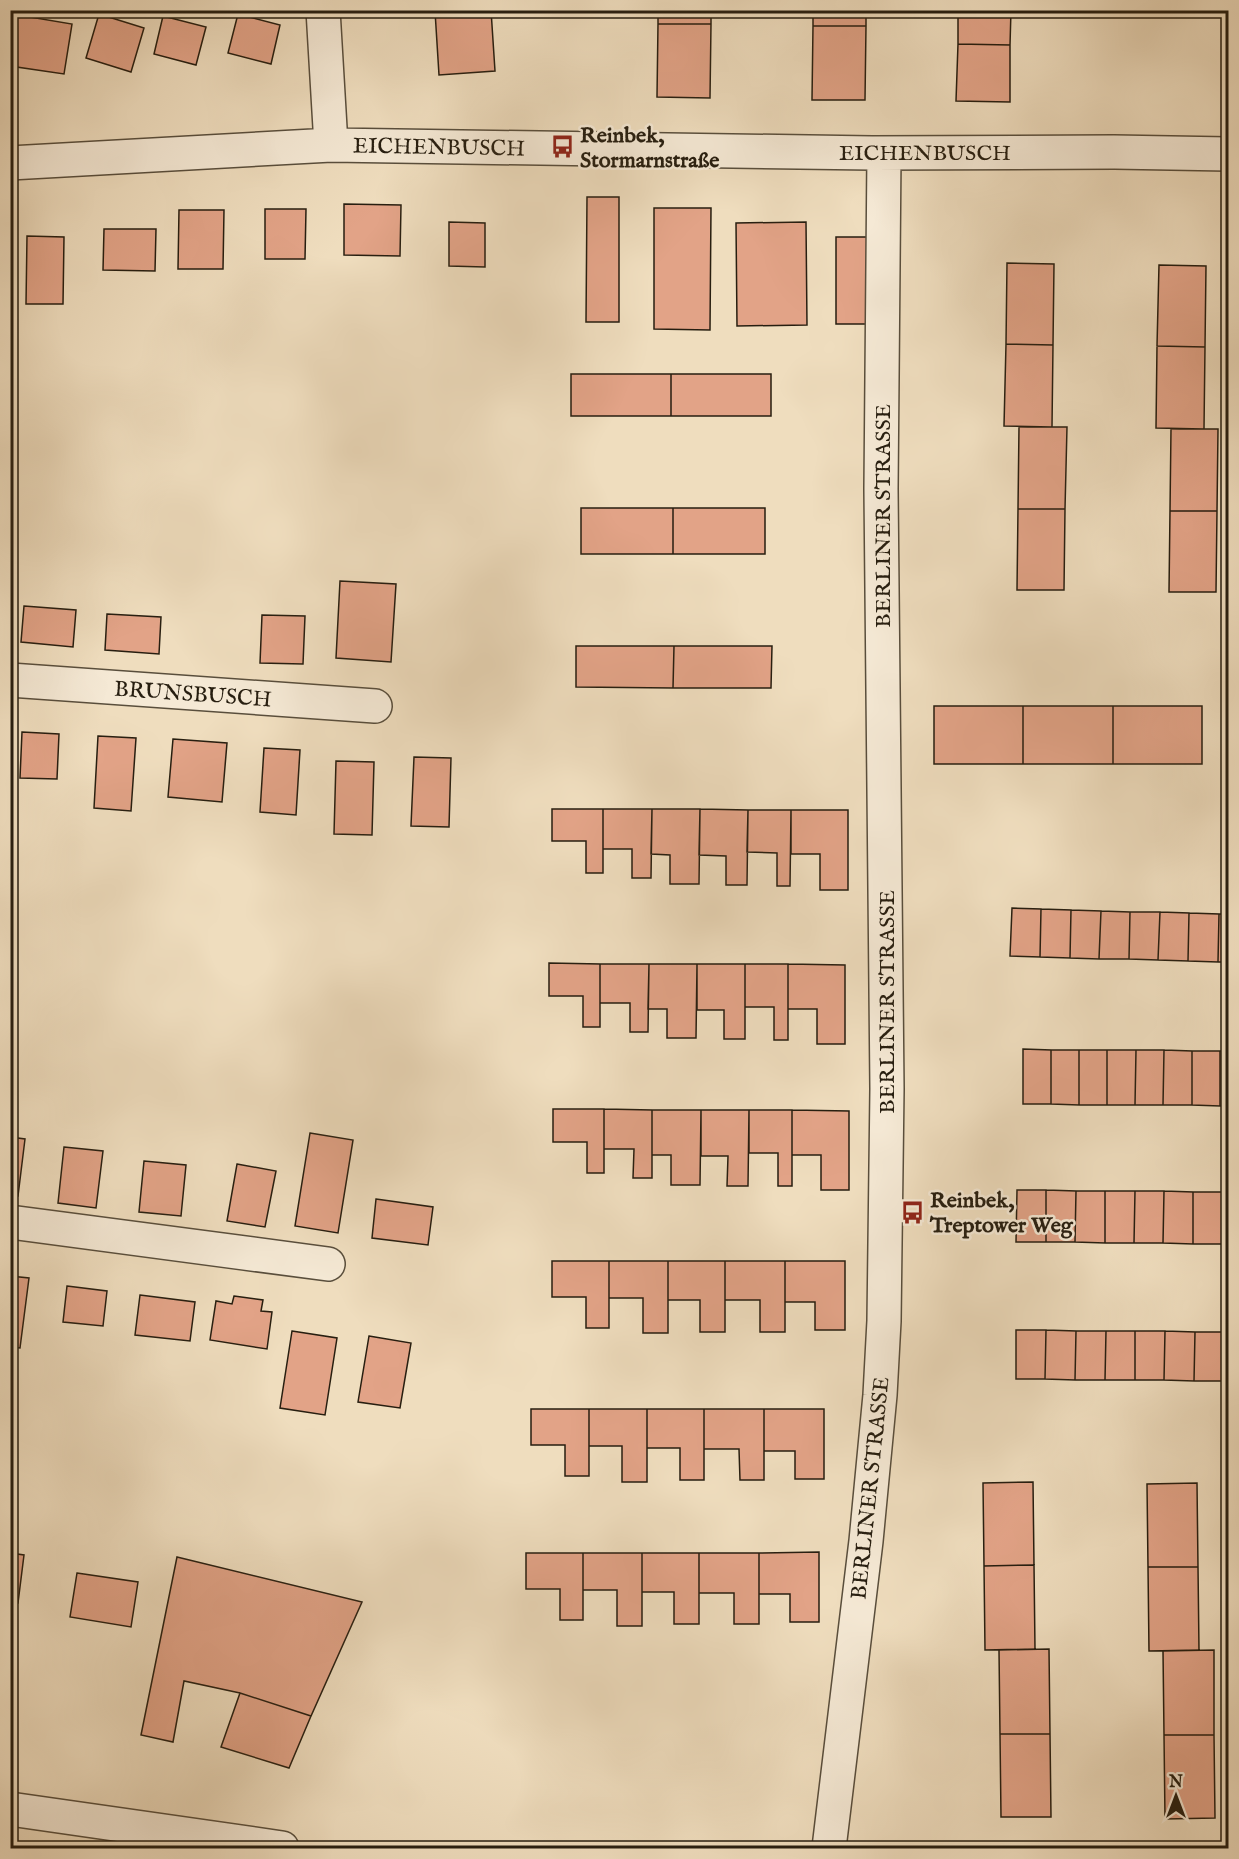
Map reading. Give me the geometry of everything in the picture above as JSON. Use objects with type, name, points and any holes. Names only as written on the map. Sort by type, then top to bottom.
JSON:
[{"type":"street","points":[[323,10],[331,145]]},
{"type":"street","name":"EICHENBUSCH","points":[[10,163],[331,145],[884,153],[1228,154]]},
{"type":"street","name":"BERLINER STRASSE","points":[[829,1848],[868,1517],[880,1395],[884,1321],[887,1099],[881,489],[884,153]]},
{"type":"street","name":"BRUNSBUSCH","points":[[10,680],[375,706]]},
{"type":"street","points":[[10,1222],[328,1264]]},
{"type":"street","points":[[10,1809],[282,1848]]},
{"type":"building","points":[[491,10],[495,71],[439,75],[435,11]]},
{"type":"building","points":[[658,10],[711,10],[711,24],[658,24]]},
{"type":"building","points":[[813,10],[866,10],[866,26],[813,26]]},
{"type":"building","points":[[958,10],[1011,10],[1010,45],[958,44]]},
{"type":"building","points":[[12,14],[72,24],[64,74],[10,66]]},
{"type":"building","points":[[99,14],[144,28],[131,72],[86,58]]},
{"type":"building","points":[[238,14],[280,25],[271,64],[228,53]]},
{"type":"building","points":[[163,16],[206,27],[196,65],[154,54]]},
{"type":"building","points":[[658,24],[711,24],[710,98],[657,97]]},
{"type":"building","points":[[813,26],[866,26],[865,100],[812,100]]},
{"type":"building","points":[[958,44],[1010,45],[1010,102],[956,101]]},
{"type":"building","points":[[587,197],[619,197],[619,322],[586,322]]},
{"type":"building","points":[[344,204],[401,205],[400,256],[344,255]]},
{"type":"building","points":[[654,208],[711,208],[710,330],[654,329]]},
{"type":"building","points":[[265,209],[306,209],[305,259],[265,259]]},
{"type":"building","points":[[179,210],[224,210],[223,269],[178,269]]},
{"type":"building","points":[[449,222],[485,223],[485,267],[449,266]]},
{"type":"building","points":[[806,222],[807,325],[737,326],[736,223]]},
{"type":"building","points":[[104,229],[156,229],[155,271],[103,270]]},
{"type":"building","points":[[27,236],[64,237],[63,304],[26,304]]},
{"type":"building","points":[[836,237],[867,237],[868,324],[836,324]]},
{"type":"building","points":[[1007,263],[1054,264],[1053,345],[1006,344]]},
{"type":"building","points":[[1159,265],[1206,266],[1205,347],[1157,346]]},
{"type":"building","points":[[1006,344],[1053,345],[1052,427],[1004,426]]},
{"type":"building","points":[[1157,346],[1205,347],[1204,429],[1156,428]]},
{"type":"building","points":[[571,374],[671,374],[671,416],[571,416]]},
{"type":"building","points":[[671,374],[771,374],[771,416],[671,416]]},
{"type":"building","points":[[1019,427],[1067,427],[1065,509],[1018,509]]},
{"type":"building","points":[[1171,429],[1218,429],[1217,511],[1170,511]]},
{"type":"building","points":[[581,508],[673,508],[673,554],[581,554]]},
{"type":"building","points":[[673,508],[765,508],[765,554],[673,554]]},
{"type":"building","points":[[1018,509],[1065,509],[1064,590],[1017,590]]},
{"type":"building","points":[[1170,511],[1217,511],[1216,592],[1169,592]]},
{"type":"building","points":[[340,581],[396,584],[391,662],[336,658]]},
{"type":"building","points":[[24,606],[76,610],[73,647],[21,642]]},
{"type":"building","points":[[107,614],[161,617],[159,654],[105,650]]},
{"type":"building","points":[[262,615],[305,616],[303,664],[260,663]]},
{"type":"building","points":[[576,646],[674,646],[673,688],[576,687]]},
{"type":"building","points":[[674,646],[772,646],[771,688],[673,688]]},
{"type":"building","points":[[934,706],[1023,706],[1023,764],[934,764]]},
{"type":"building","points":[[1023,706],[1113,706],[1113,764],[1023,764]]},
{"type":"building","points":[[1113,706],[1202,706],[1202,764],[1113,764]]},
{"type":"building","points":[[22,732],[59,734],[57,779],[20,778]]},
{"type":"building","points":[[98,736],[136,738],[131,811],[94,808]]},
{"type":"building","points":[[173,739],[227,743],[222,802],[168,797]]},
{"type":"building","points":[[264,748],[300,750],[296,815],[260,812]]},
{"type":"building","points":[[414,757],[451,758],[449,827],[411,826]]},
{"type":"building","points":[[336,761],[374,762],[372,835],[334,834]]},
{"type":"building","points":[[552,809],[603,809],[603,873],[586,873],[586,841],[552,841]]},
{"type":"building","points":[[603,809],[652,809],[651,878],[632,878],[632,849],[603,849]]},
{"type":"building","points":[[652,809],[700,809],[699,884],[670,884],[670,855],[651,854]]},
{"type":"building","points":[[700,809],[748,810],[747,885],[726,885],[726,856],[699,855]]},
{"type":"building","points":[[748,810],[791,810],[790,886],[777,886],[777,853],[747,852]]},
{"type":"building","points":[[791,810],[848,810],[848,890],[820,890],[820,854],[791,854]]},
{"type":"building","points":[[1012,908],[1041,909],[1040,957],[1010,956]]},
{"type":"building","points":[[1041,909],[1071,910],[1070,958],[1040,957]]},
{"type":"building","points":[[1071,910],[1101,911],[1099,959],[1070,958]]},
{"type":"building","points":[[1101,911],[1130,912],[1129,959],[1099,959]]},
{"type":"building","points":[[1130,912],[1160,912],[1158,960],[1129,959]]},
{"type":"building","points":[[1160,912],[1189,913],[1188,961],[1158,960]]},
{"type":"building","points":[[1189,913],[1219,914],[1218,962],[1188,961]]},
{"type":"building","points":[[1219,914],[1228,914],[1228,962],[1218,962]]},
{"type":"building","points":[[549,963],[600,964],[600,1027],[583,1027],[583,996],[549,996]]},
{"type":"building","points":[[600,964],[649,964],[648,1032],[630,1032],[630,1003],[600,1003]]},
{"type":"building","points":[[649,964],[697,964],[696,1038],[667,1038],[667,1009],[648,1009]]},
{"type":"building","points":[[697,964],[745,964],[745,1039],[724,1039],[724,1010],[697,1010]]},
{"type":"building","points":[[745,964],[788,964],[788,1040],[774,1040],[774,1007],[745,1007]]},
{"type":"building","points":[[788,964],[845,965],[845,1044],[817,1044],[817,1009],[788,1009]]},
{"type":"building","points":[[1023,1049],[1051,1050],[1051,1104],[1023,1104]]},
{"type":"building","points":[[1051,1050],[1079,1050],[1079,1105],[1051,1104]]},
{"type":"building","points":[[1079,1050],[1107,1050],[1107,1105],[1079,1105]]},
{"type":"building","points":[[1107,1050],[1136,1050],[1135,1105],[1107,1105]]},
{"type":"building","points":[[1136,1050],[1164,1050],[1163,1105],[1135,1105]]},
{"type":"building","points":[[1164,1050],[1192,1051],[1192,1105],[1163,1105]]},
{"type":"building","points":[[1192,1051],[1220,1051],[1220,1106],[1192,1105]]},
{"type":"building","points":[[1220,1051],[1228,1051],[1228,1106],[1220,1106]]},
{"type":"building","points":[[553,1109],[604,1109],[604,1173],[587,1173],[587,1142],[553,1142]]},
{"type":"building","points":[[604,1109],[652,1110],[652,1178],[633,1178],[634,1149],[604,1149]]},
{"type":"building","points":[[652,1110],[701,1110],[700,1185],[671,1185],[671,1155],[652,1155]]},
{"type":"building","points":[[701,1110],[749,1110],[748,1186],[727,1186],[728,1156],[701,1156]]},
{"type":"building","points":[[749,1110],[792,1110],[792,1186],[778,1186],[778,1153],[749,1153]]},
{"type":"building","points":[[792,1110],[849,1111],[849,1190],[821,1190],[821,1155],[792,1155]]},
{"type":"building","points":[[310,1133],[353,1140],[338,1233],[295,1226]]},
{"type":"building","points":[[10,1137],[25,1139],[18,1196],[10,1195]]},
{"type":"building","points":[[64,1147],[103,1151],[96,1208],[58,1203]]},
{"type":"building","points":[[144,1161],[186,1165],[181,1216],[139,1212]]},
{"type":"building","points":[[237,1164],[276,1171],[265,1227],[227,1221]]},
{"type":"building","points":[[1017,1190],[1046,1190],[1046,1242],[1016,1242]]},
{"type":"building","points":[[1046,1190],[1076,1191],[1075,1242],[1046,1242]]},
{"type":"building","points":[[1076,1191],[1105,1191],[1105,1243],[1075,1242]]},
{"type":"building","points":[[1105,1191],[1135,1191],[1134,1243],[1105,1243]]},
{"type":"building","points":[[1135,1191],[1164,1191],[1163,1243],[1134,1243]]},
{"type":"building","points":[[1164,1191],[1193,1192],[1193,1244],[1163,1243]]},
{"type":"building","points":[[1193,1192],[1222,1192],[1222,1244],[1193,1244]]},
{"type":"building","points":[[1222,1192],[1228,1192],[1228,1244],[1222,1244]]},
{"type":"building","points":[[376,1199],[433,1207],[428,1245],[372,1238]]},
{"type":"building","points":[[552,1261],[609,1261],[609,1328],[586,1328],[586,1297],[552,1297]]},
{"type":"building","points":[[609,1261],[668,1261],[668,1333],[643,1333],[643,1298],[609,1298]]},
{"type":"building","points":[[668,1261],[725,1261],[725,1332],[700,1332],[700,1300],[668,1300]]},
{"type":"building","points":[[725,1261],[785,1261],[785,1332],[760,1332],[760,1300],[725,1300]]},
{"type":"building","points":[[785,1261],[845,1261],[845,1330],[815,1330],[815,1302],[785,1302]]},
{"type":"building","points":[[10,1276],[29,1278],[20,1348],[10,1347]]},
{"type":"building","points":[[67,1286],[107,1291],[103,1326],[63,1322]]},
{"type":"building","points":[[140,1295],[195,1302],[190,1341],[135,1335]]},
{"type":"building","points":[[234,1296],[263,1300],[261,1311],[272,1312],[267,1349],[210,1340],[216,1301],[232,1304]]},
{"type":"building","points":[[1016,1330],[1046,1330],[1045,1379],[1016,1379]]},
{"type":"building","points":[[1046,1330],[1076,1331],[1075,1380],[1045,1379]]},
{"type":"building","points":[[292,1331],[337,1338],[325,1415],[280,1408]]},
{"type":"building","points":[[1076,1331],[1106,1331],[1105,1380],[1075,1380]]},
{"type":"building","points":[[1106,1331],[1135,1331],[1135,1380],[1105,1380]]},
{"type":"building","points":[[1135,1331],[1165,1331],[1164,1380],[1135,1380]]},
{"type":"building","points":[[1165,1331],[1195,1332],[1194,1381],[1164,1380]]},
{"type":"building","points":[[1195,1332],[1224,1332],[1224,1381],[1194,1381]]},
{"type":"building","points":[[1224,1332],[1228,1332],[1228,1381],[1224,1381]]},
{"type":"building","points":[[369,1336],[411,1343],[400,1408],[358,1402]]},
{"type":"building","points":[[531,1409],[589,1409],[589,1476],[565,1476],[565,1445],[531,1445]]},
{"type":"building","points":[[589,1409],[647,1409],[647,1482],[622,1482],[622,1446],[589,1446]]},
{"type":"building","points":[[647,1409],[704,1409],[704,1480],[680,1480],[680,1448],[647,1448]]},
{"type":"building","points":[[704,1409],[764,1409],[764,1480],[740,1480],[739,1449],[704,1449]]},
{"type":"building","points":[[764,1409],[824,1409],[824,1479],[795,1479],[795,1451],[764,1451]]},
{"type":"building","points":[[1033,1482],[1034,1565],[984,1566],[983,1483]]},
{"type":"building","points":[[1197,1483],[1198,1567],[1148,1567],[1147,1484]]},
{"type":"building","points":[[819,1552],[819,1622],[790,1622],[790,1594],[759,1594],[759,1553]]},
{"type":"building","points":[[10,1553],[24,1555],[18,1603],[10,1602]]},
{"type":"building","points":[[526,1553],[583,1553],[583,1620],[560,1620],[560,1589],[526,1589]]},
{"type":"building","points":[[583,1553],[642,1553],[642,1626],[617,1626],[617,1590],[583,1590]]},
{"type":"building","points":[[642,1553],[699,1553],[699,1624],[674,1624],[674,1592],[642,1592]]},
{"type":"building","points":[[699,1553],[759,1553],[759,1624],[734,1624],[734,1593],[699,1593]]},
{"type":"building","points":[[177,1557],[362,1602],[311,1716],[240,1693],[184,1681],[173,1742],[141,1735]]},
{"type":"building","points":[[1034,1565],[1035,1649],[985,1650],[984,1566]]},
{"type":"building","points":[[1148,1567],[1198,1567],[1199,1650],[1149,1651]]},
{"type":"building","points":[[77,1573],[138,1582],[131,1627],[70,1617]]},
{"type":"building","points":[[1049,1649],[1050,1734],[1000,1734],[999,1650]]},
{"type":"building","points":[[1214,1650],[1214,1735],[1164,1735],[1163,1651]]},
{"type":"building","points":[[240,1693],[311,1716],[289,1768],[221,1747]]},
{"type":"building","points":[[1000,1734],[1050,1734],[1051,1817],[1001,1817]]},
{"type":"building","points":[[1164,1735],[1214,1735],[1215,1818],[1165,1819]]},
{"type":"place","name":"Reinbek, Stormarnstraße","points":[[562,147]]},
{"type":"place","name":"Reinbek, Treptower Weg","points":[[912,1212]]}]
